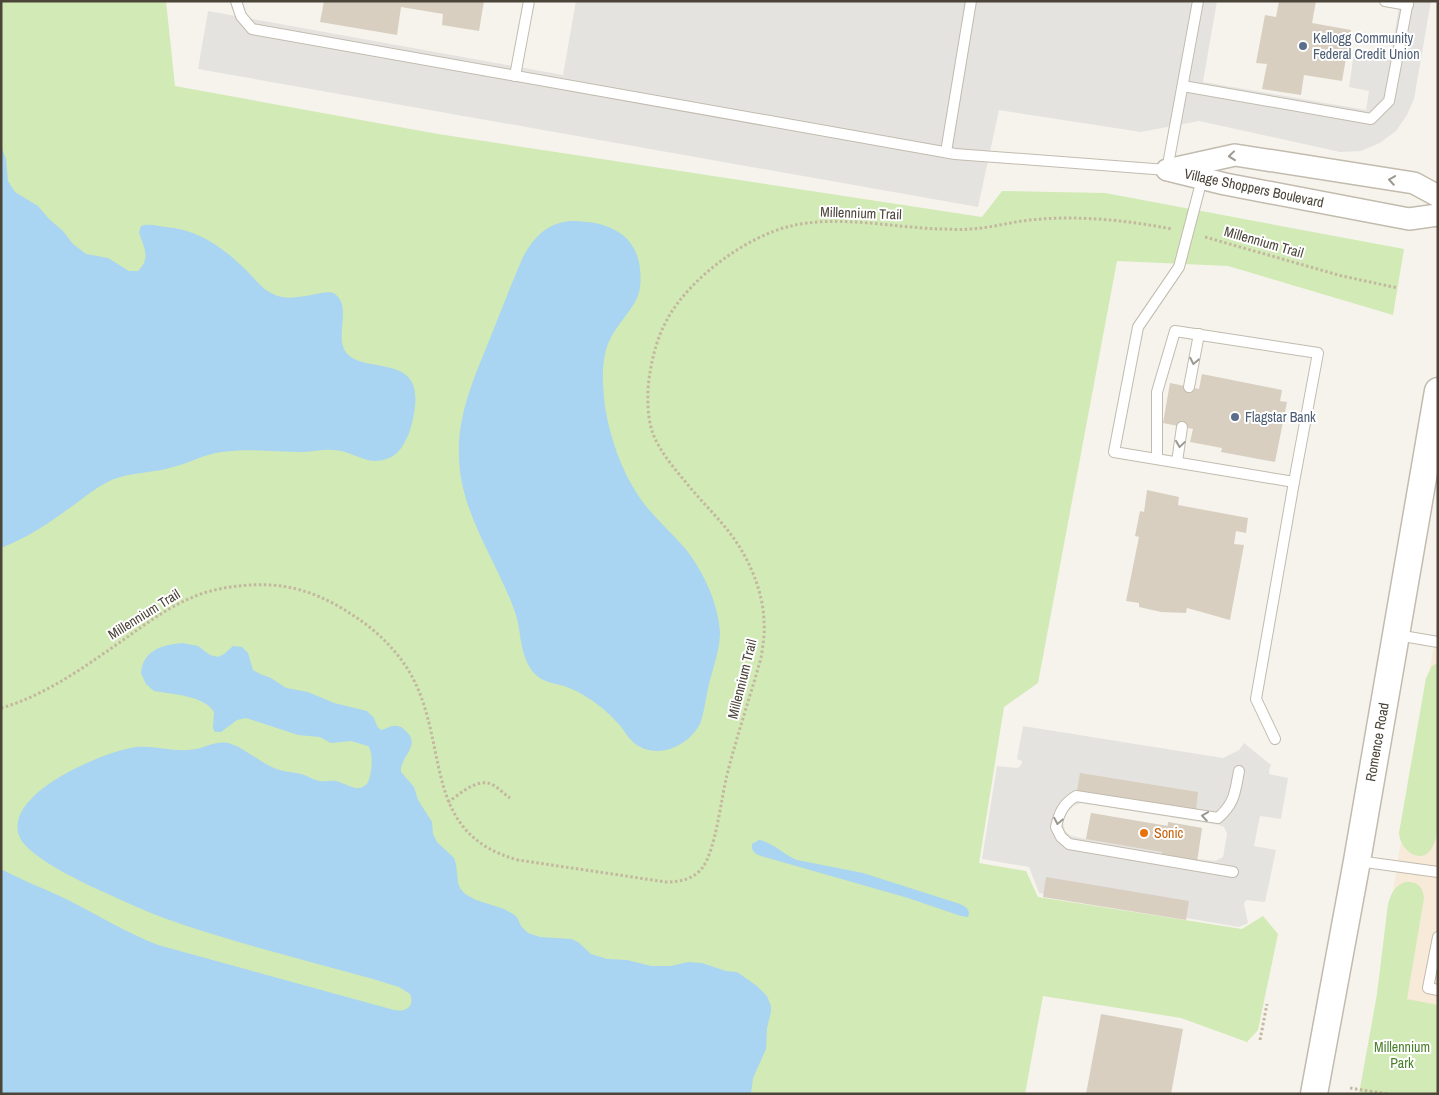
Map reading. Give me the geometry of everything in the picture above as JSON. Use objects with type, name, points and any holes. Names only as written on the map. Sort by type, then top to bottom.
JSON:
[{"type":"street","name":"Village Shoppers Boulevard","points":[[1167,170],[1235,154],[1414,184],[1438,196]]},
{"type":"street","name":"Village Shoppers Boulevard","points":[[1167,170],[1202,179],[1409,218],[1438,215]]},
{"type":"street","name":"Romence Road","points":[[1314,1094],[1357,861],[1438,391]]},
{"type":"lane","points":[[236,1],[241,16],[252,28],[515,76],[946,152],[986,157],[1167,170],[1198,1]]},
{"type":"lane","points":[[515,76],[529,1]]},
{"type":"lane","points":[[946,152],[971,1]]},
{"type":"lane","points":[[1182,86],[1371,119],[1390,101],[1408,3],[1385,1]]},
{"type":"lane","points":[[1202,179],[1179,267],[1138,327],[1114,452],[1294,482]]},
{"type":"lane","points":[[1157,459],[1156,392],[1175,331],[1318,353],[1256,699],[1275,739]]},
{"type":"lane","points":[[1189,387],[1199,334]]},
{"type":"lane","points":[[1177,462],[1182,426]]},
{"type":"lane","points":[[1396,635],[1438,642]]},
{"type":"lane","points":[[1233,872],[1069,844],[1061,837],[1056,827],[1059,814],[1067,802],[1076,796],[1218,818],[1228,809],[1234,797],[1239,771]]},
{"type":"lane","points":[[1357,861],[1438,872]]},
{"type":"lane","points":[[1438,937],[1428,988],[1438,990]]},
{"type":"path","name":"Millennium Trail","points":[[1,708],[59,682],[109,650],[158,615],[191,598],[207,592],[240,586],[264,585],[287,587],[316,595],[353,615],[379,636],[403,661],[412,675],[425,707],[434,741],[440,780],[448,802],[466,830],[481,844],[499,854],[518,860],[677,882],[687,880],[696,875],[711,850],[727,776],[761,658],[764,638],[764,619],[758,588],[742,551],[729,532],[678,473],[664,453],[653,433],[648,413],[647,390],[651,363],[658,337],[668,316],[684,296],[705,275],[732,254],[760,237],[791,226],[819,222],[938,229],[972,229],[1030,220],[1069,218],[1144,224],[1188,232],[1342,276],[1398,288]]},
{"type":"path","points":[[448,802],[472,786],[486,783],[496,787],[510,798]]},
{"type":"path","points":[[1260,1040],[1267,1004]]},
{"type":"path","points":[[1350,1088],[1388,1094]]},
{"type":"shaded area","points":[[576,1],[1217,1],[1203,82],[1366,110],[1369,91],[1349,87],[1354,53],[1390,60],[1400,1],[1431,1],[1414,99],[1407,115],[1396,131],[1380,143],[1361,151],[1340,152],[1199,121],[1141,132],[999,110],[978,207],[198,69],[208,11],[563,75]]},
{"type":"shaded area","points":[[1438,623],[1438,1005],[1377,994],[1417,739]]},
{"type":"shaded area","points":[[1023,726],[1223,758],[1239,750],[1244,743],[1271,765],[1269,774],[1288,778],[1281,819],[1260,816],[1254,846],[1276,850],[1265,902],[1246,900],[1244,904],[1248,923],[1239,927],[1039,893],[1029,867],[982,859],[997,766],[1018,768],[1022,761],[1017,759]],"holes":[[[1082,803],[1224,827],[1227,834],[1223,857],[1215,861],[1197,859],[1202,828],[1168,822],[1167,826],[1091,813],[1086,839],[1071,836],[1065,831],[1063,822],[1073,806]]]},
{"type":"green space","points":[[1,1],[166,1],[175,86],[438,134],[982,217],[1002,191],[1105,193],[1404,249],[1393,315],[1228,266],[1117,261],[1038,683],[1004,707],[979,863],[1026,871],[1038,897],[1242,929],[1263,916],[1278,934],[1258,1030],[1247,1042],[1181,1018],[1043,996],[1025,1094],[1,1094]]},
{"type":"green space","points":[[1438,663],[1438,825],[1432,848],[1422,856],[1417,856],[1412,854],[1403,845],[1399,833],[1426,678],[1432,666]]},
{"type":"green space","name":"Millennium Park","points":[[1405,882],[1413,882],[1419,885],[1424,898],[1407,999],[1438,1005],[1438,1094],[1359,1094],[1377,994],[1388,904],[1394,891]]},
{"type":"water","points":[[1,146],[6,159],[8,181],[15,192],[38,206],[73,244],[86,254],[108,258],[129,271],[138,271],[146,256],[139,232],[141,226],[150,225],[178,229],[200,236],[220,248],[262,287],[273,294],[290,298],[331,292],[335,294],[340,299],[342,306],[342,344],[345,351],[353,359],[402,372],[411,380],[415,393],[414,413],[409,434],[404,444],[396,454],[384,460],[364,459],[338,450],[303,452],[242,450],[215,453],[166,469],[129,475],[114,479],[97,488],[38,530],[1,548]]},
{"type":"water","points":[[562,222],[595,223],[616,231],[632,245],[637,256],[641,276],[638,295],[612,335],[604,357],[603,386],[607,418],[617,453],[626,475],[648,509],[683,546],[697,564],[708,586],[719,621],[719,644],[700,724],[687,740],[669,749],[659,751],[640,747],[631,740],[610,715],[593,701],[571,688],[544,680],[534,673],[523,652],[515,612],[472,517],[461,478],[459,442],[464,412],[478,369],[523,257],[542,232]]},
{"type":"water","points":[[182,643],[198,646],[210,655],[218,657],[233,646],[242,647],[248,653],[253,670],[271,678],[286,688],[308,692],[334,703],[367,711],[381,730],[395,726],[404,729],[411,737],[412,742],[401,767],[401,772],[414,787],[418,800],[432,822],[433,834],[437,842],[454,858],[460,888],[465,894],[476,900],[513,914],[528,933],[540,937],[571,939],[578,942],[591,954],[607,959],[627,960],[651,966],[671,966],[688,962],[702,963],[726,971],[737,972],[757,986],[767,996],[771,1012],[767,1028],[766,1049],[753,1078],[751,1094],[1,1094],[1,869],[158,945],[394,1010],[406,1009],[410,1005],[410,994],[399,987],[217,936],[164,918],[60,870],[35,854],[20,838],[18,822],[25,806],[40,791],[80,766],[121,750],[136,747],[188,750],[216,743],[228,743],[281,770],[301,774],[320,781],[336,781],[354,788],[360,788],[367,784],[372,765],[368,746],[351,741],[331,743],[320,737],[298,735],[246,718],[237,720],[221,732],[215,732],[213,728],[214,712],[204,702],[154,691],[146,684],[141,673],[145,659],[161,647]]},
{"type":"water","points":[[759,840],[797,860],[863,873],[960,904],[966,908],[969,915],[968,917],[961,916],[908,898],[761,856],[752,849],[752,844]]},
{"type":"building","points":[[324,1],[484,1],[479,31],[442,25],[443,14],[401,7],[397,35],[320,22]]},
{"type":"building","name":"Kellogg Community Federal Credit Union","points":[[1279,1],[1316,1],[1312,23],[1351,30],[1342,81],[1304,75],[1301,95],[1262,89],[1267,64],[1256,63],[1265,15],[1276,17]]},
{"type":"building","points":[[1202,374],[1282,390],[1280,401],[1287,402],[1275,462],[1221,452],[1222,448],[1190,442],[1193,429],[1163,423],[1170,383],[1199,389]]},
{"type":"building","points":[[1147,490],[1179,497],[1178,505],[1248,518],[1246,533],[1236,531],[1234,544],[1244,545],[1230,620],[1187,608],[1186,613],[1161,612],[1139,607],[1139,603],[1126,601],[1139,537],[1135,536],[1140,511],[1144,512]]},
{"type":"building","points":[[1080,773],[1198,792],[1196,811],[1077,791]]},
{"type":"building","name":"Sonic","points":[[1091,813],[1168,826],[1168,822],[1202,828],[1197,862],[1161,856],[1162,852],[1086,839]]},
{"type":"building","points":[[1046,877],[1189,901],[1186,920],[1043,897]]},
{"type":"building","points":[[1101,1014],[1183,1029],[1171,1094],[1086,1094]]},
{"type":"place","name":"Kellogg Community Federal Credit Union","points":[[1303,46]]},
{"type":"place","name":"Flagstar Bank","points":[[1235,417]]},
{"type":"place","name":"Sonic","points":[[1144,833]]}]
